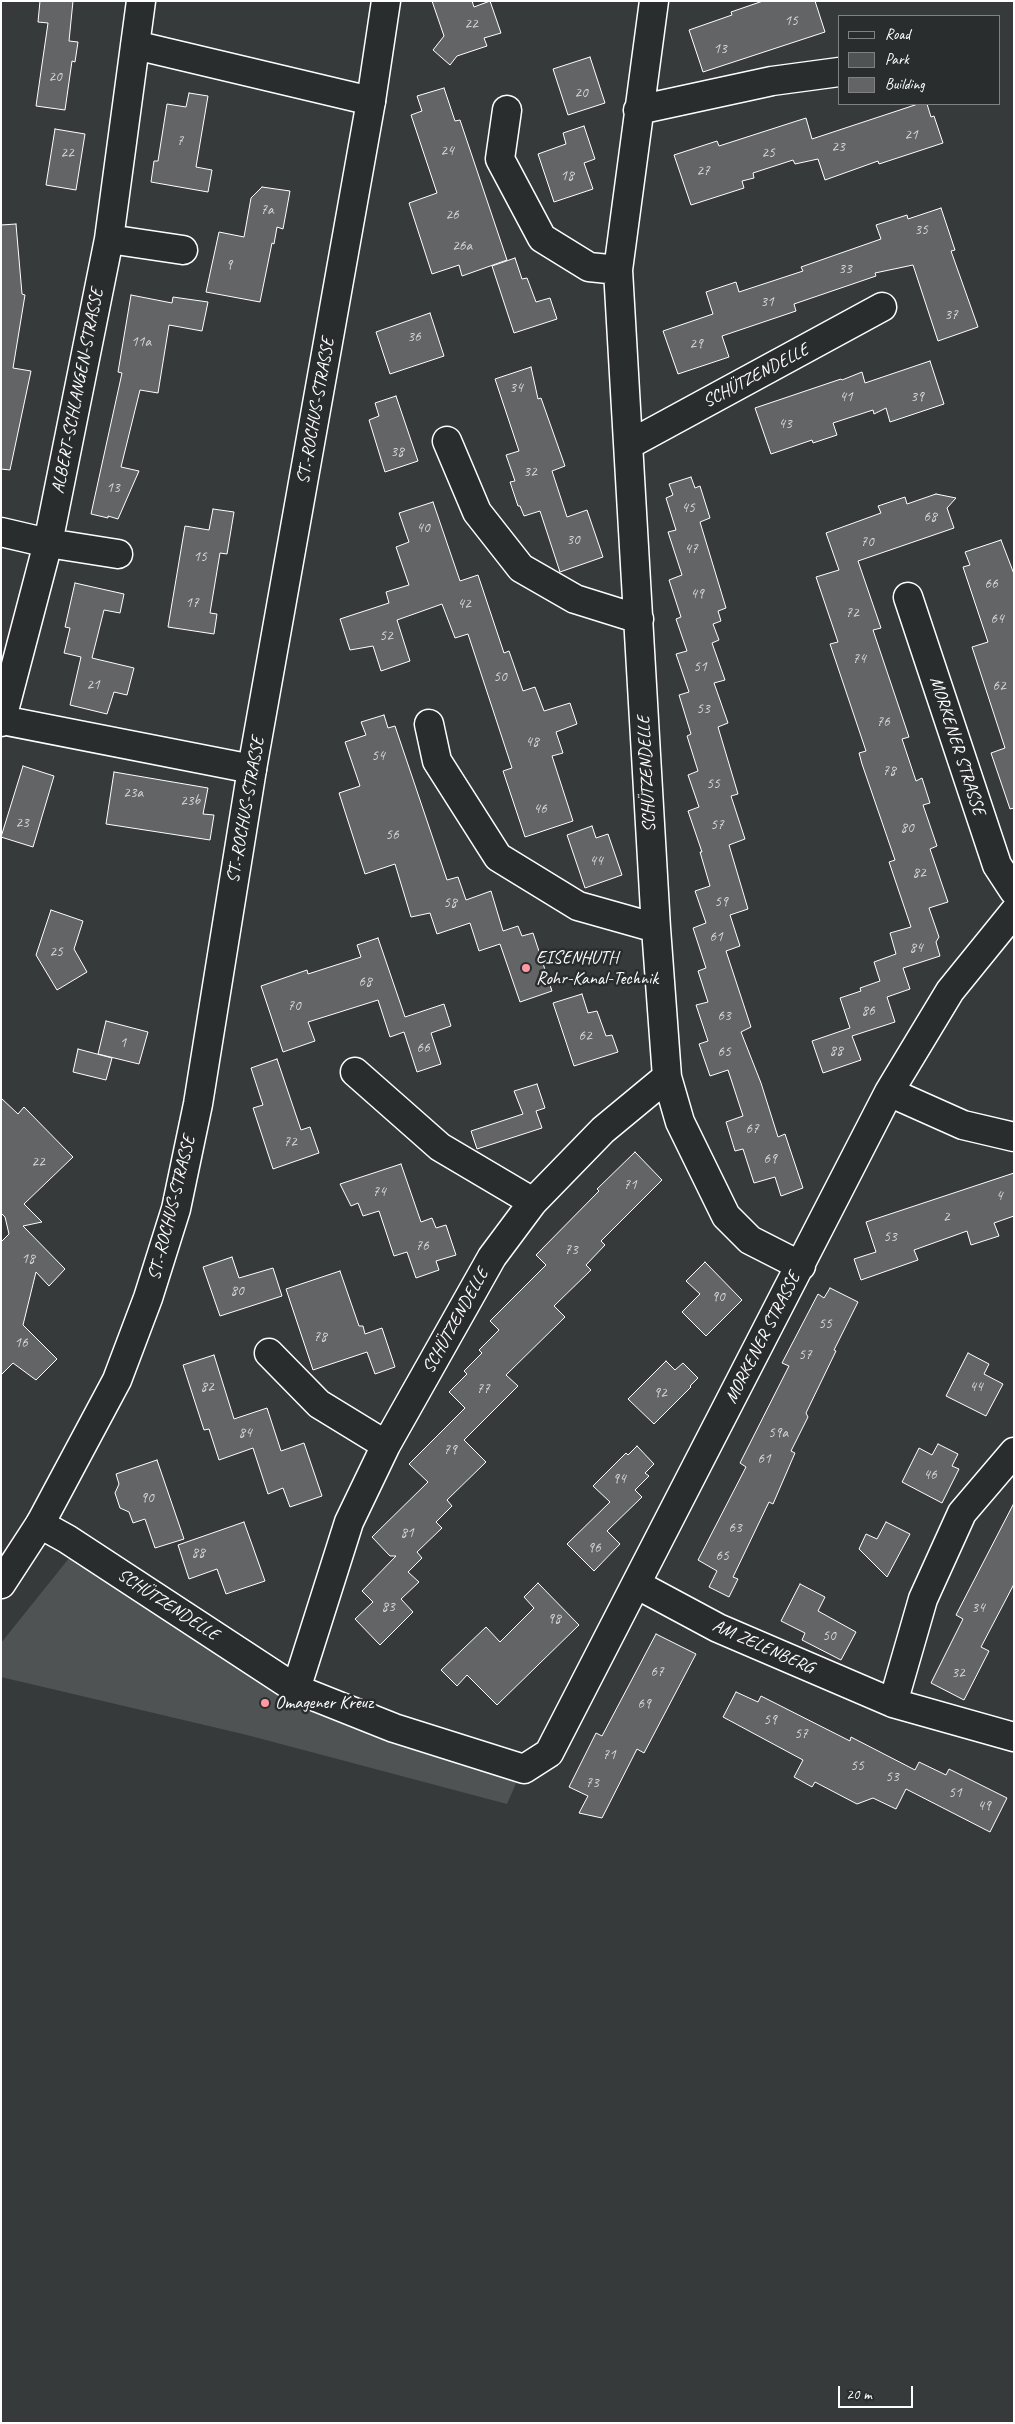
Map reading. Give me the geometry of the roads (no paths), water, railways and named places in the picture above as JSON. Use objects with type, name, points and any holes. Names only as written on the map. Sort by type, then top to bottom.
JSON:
[{"type":"street","name":"ALBERT-SCHLANGEN-STRASSE","points":[[141,1],[109,239],[48,543],[2,721],[252,769]]},
{"type":"street","name":"ST.-ROCHUS-STRASSE","points":[[1,1584],[40,1524],[117,1380],[148,1298],[176,1209],[198,1104],[252,769],[371,101],[386,1]]},
{"type":"street","name":"SCHÜTZENDELLE","points":[[654,1],[618,270],[630,444],[656,928],[667,1077],[680,1122],[726,1216],[750,1240],[801,1266]]},
{"type":"street","points":[[135,45],[371,101]]},
{"type":"street","points":[[638,110],[772,81],[838,72]]},
{"type":"street","points":[[507,110],[500,159],[542,238],[589,267],[618,270]]},
{"type":"street","points":[[109,239],[183,250]]},
{"type":"street","name":"SCHÜTZENDELLE","points":[[630,444],[882,307]]},
{"type":"street","points":[[447,441],[477,512],[521,568],[575,599],[638,619]]},
{"type":"street","points":[[1,532],[48,543],[118,554]]},
{"type":"street","name":"MORKENER STRASSE","points":[[908,597],[997,865],[1014,891]]},
{"type":"street","points":[[429,724],[437,762],[498,857],[578,906],[656,928]]},
{"type":"street","name":"MORKENER STRASSE","points":[[524,1769],[550,1753],[889,1092],[950,991],[1014,912]]},
{"type":"street","points":[[355,1072],[440,1147],[533,1202]]},
{"type":"street","name":"SCHÜTZENDELLE","points":[[296,1689],[349,1522],[386,1445],[492,1257],[533,1202],[603,1130],[667,1077]]},
{"type":"street","points":[[889,1092],[962,1125],[1014,1137]]},
{"type":"street","points":[[269,1353],[318,1404],[386,1445]]},
{"type":"street","points":[[893,1703],[922,1599],[962,1513],[1014,1452]]},
{"type":"street","name":"SCHÜTZENDELLE","points":[[40,1524],[67,1539],[296,1689],[394,1728],[524,1769]]},
{"type":"street","name":"AM ZELENBERG","points":[[636,1584],[718,1628],[893,1703],[1014,1737]]},
{"type":"place","name":"EISENHUTH Rohr-Kanal-Technik","points":[[526,968]]},
{"type":"place","name":"Omagener Kreuz","points":[[265,1703]]}]
